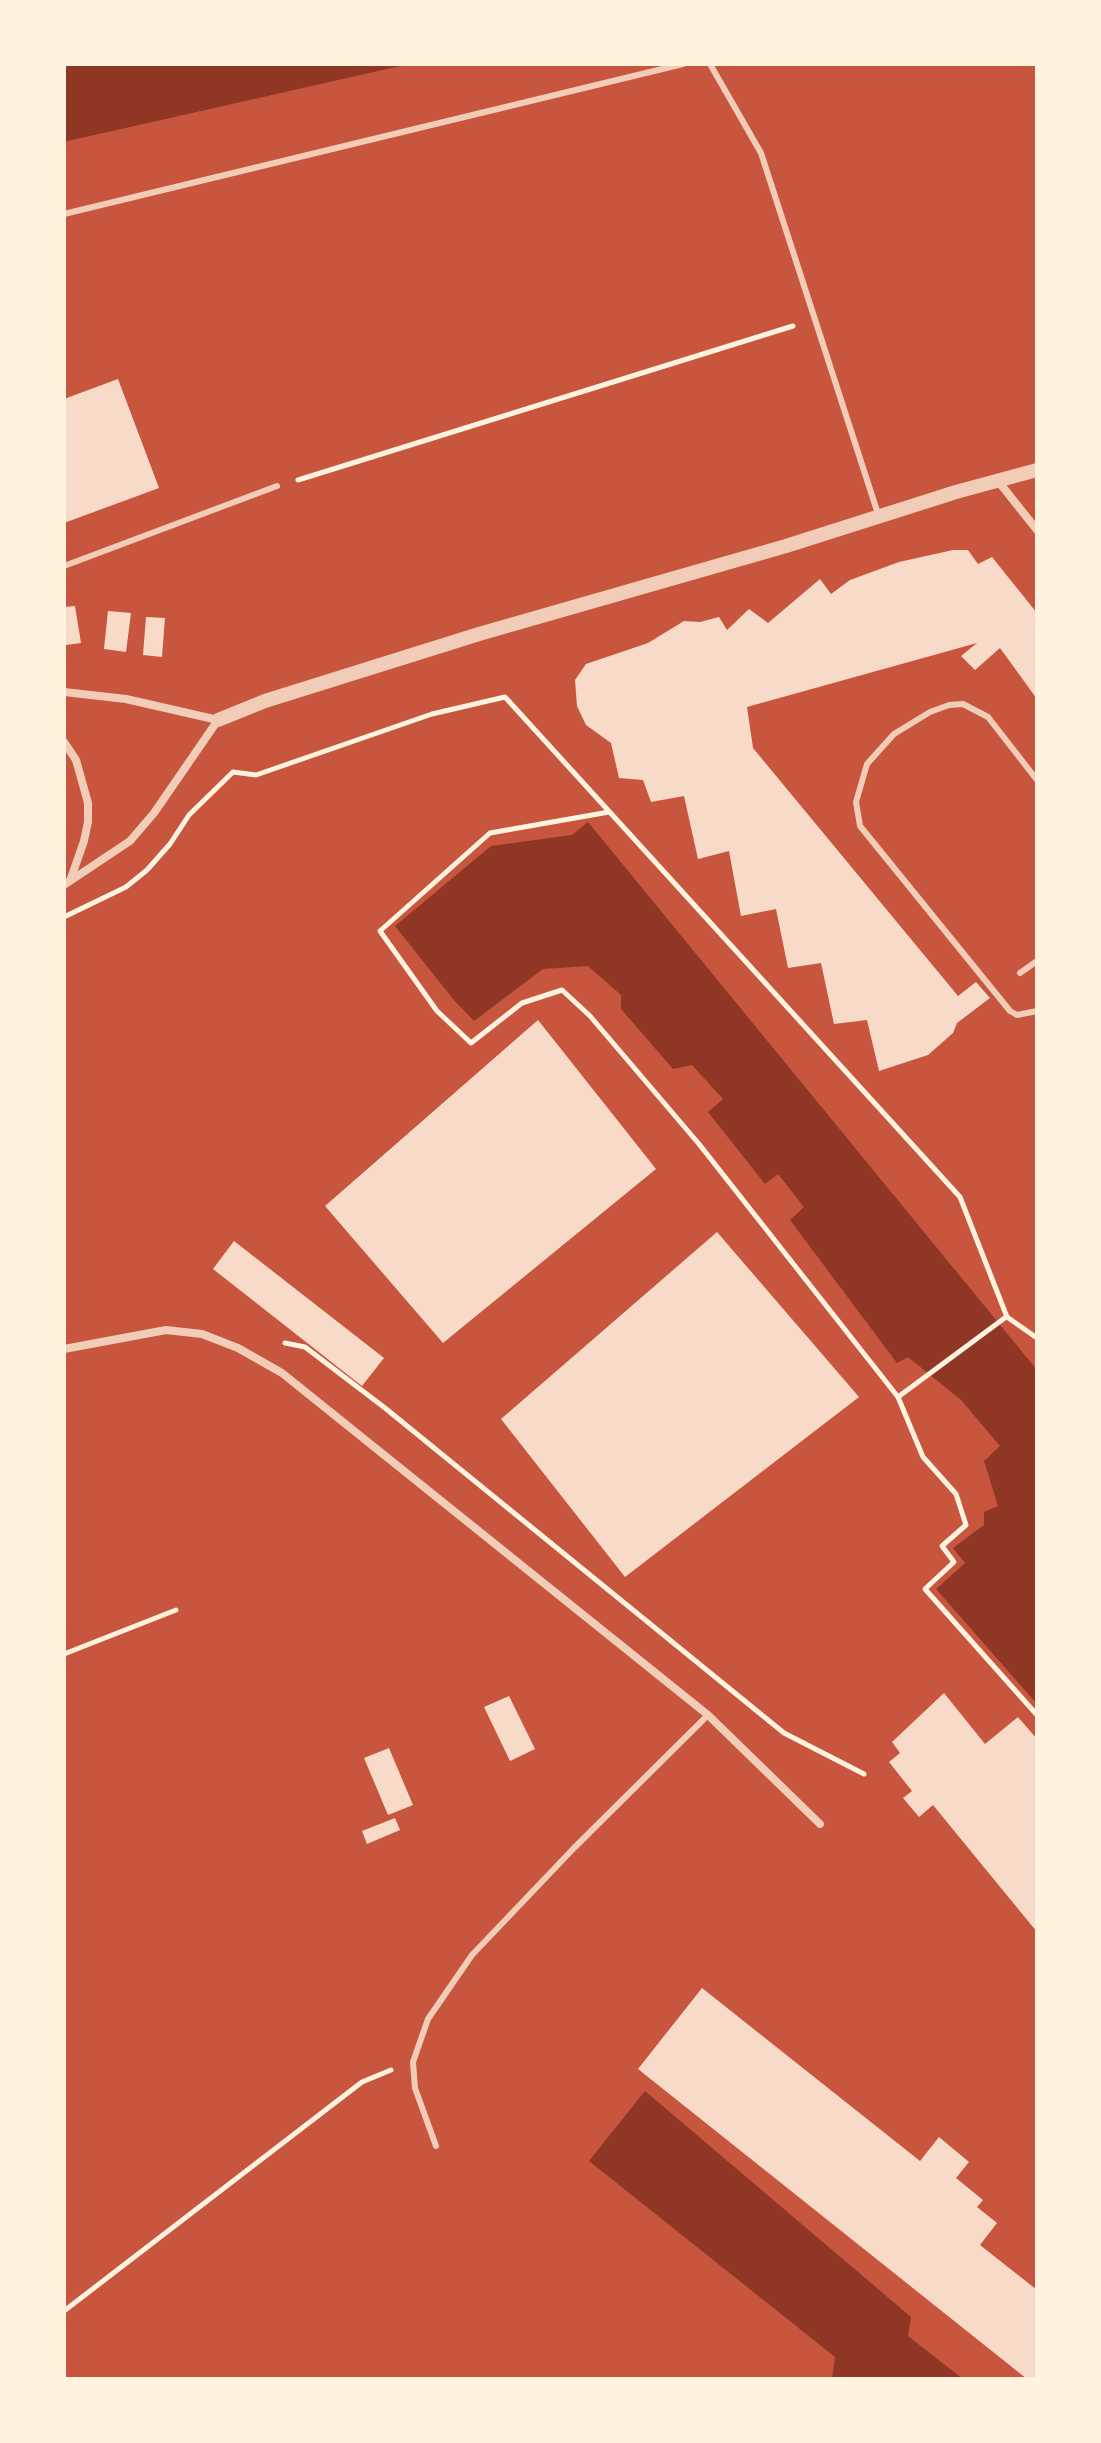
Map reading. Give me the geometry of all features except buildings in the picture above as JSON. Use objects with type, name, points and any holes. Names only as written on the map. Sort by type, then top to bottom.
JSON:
[{"type":"street","points":[[67,883],[130,841],[154,813],[218,720],[265,701],[479,634],[1037,470]]},
{"type":"street","points":[[998,481],[1037,530]]},
{"type":"street","points":[[64,692],[126,699],[218,720]]},
{"type":"street","points":[[64,742],[76,760],[88,803],[84,841],[67,883]]},
{"type":"street","points":[[64,1349],[166,1330],[202,1334],[238,1348],[282,1373],[708,1715],[820,1824]]},
{"type":"lane","points":[[64,214],[683,64]]},
{"type":"lane","points":[[710,64],[761,153],[879,517]]},
{"type":"lane","points":[[64,566],[277,486]]},
{"type":"lane","points":[[1037,780],[988,717],[963,704],[949,705],[930,712],[894,734],[867,764],[856,802],[860,826],[1010,1011],[1017,1015],[1037,1011]]},
{"type":"lane","points":[[1020,973],[1037,961]]},
{"type":"lane","points":[[436,2146],[415,2088],[413,2062],[428,2019],[472,1955],[708,1715]]},
{"type":"path","points":[[277,486],[817,319]]},
{"type":"path","points":[[64,917],[126,887],[147,870],[170,844],[189,815],[233,772],[256,775],[432,714],[505,697],[960,1197],[1007,1317],[1037,1338]]},
{"type":"path","points":[[609,812],[490,833],[380,931],[437,1011],[471,1043],[522,1003],[562,990],[590,1016],[699,1144],[898,1397],[923,1457],[956,1494],[966,1525],[942,1546],[954,1562],[925,1589],[1037,1715]]},
{"type":"path","points":[[898,1397],[1007,1317]]},
{"type":"path","points":[[64,1654],[176,1610]]},
{"type":"path","points":[[64,2311],[362,2082],[413,2062]]},
{"type":"shaded area","points":[[64,64],[409,64],[64,142]]},
{"type":"shaded area","points":[[588,822],[1037,1370],[1037,1704],[936,1589],[965,1563],[953,1548],[984,1525],[984,1512],[998,1506],[984,1461],[1000,1446],[961,1400],[908,1357],[897,1363],[790,1220],[804,1207],[778,1174],[765,1184],[708,1112],[723,1099],[692,1065],[673,1069],[621,1009],[621,995],[588,966],[543,969],[474,1021],[395,926],[491,846],[572,835]]},
{"type":"shaded area","points":[[645,2091],[911,2317],[908,2336],[963,2379],[832,2379],[835,2357],[589,2161]]},
{"type":"pier","points":[[413,64],[410,68],[64,146],[64,142]]}]
